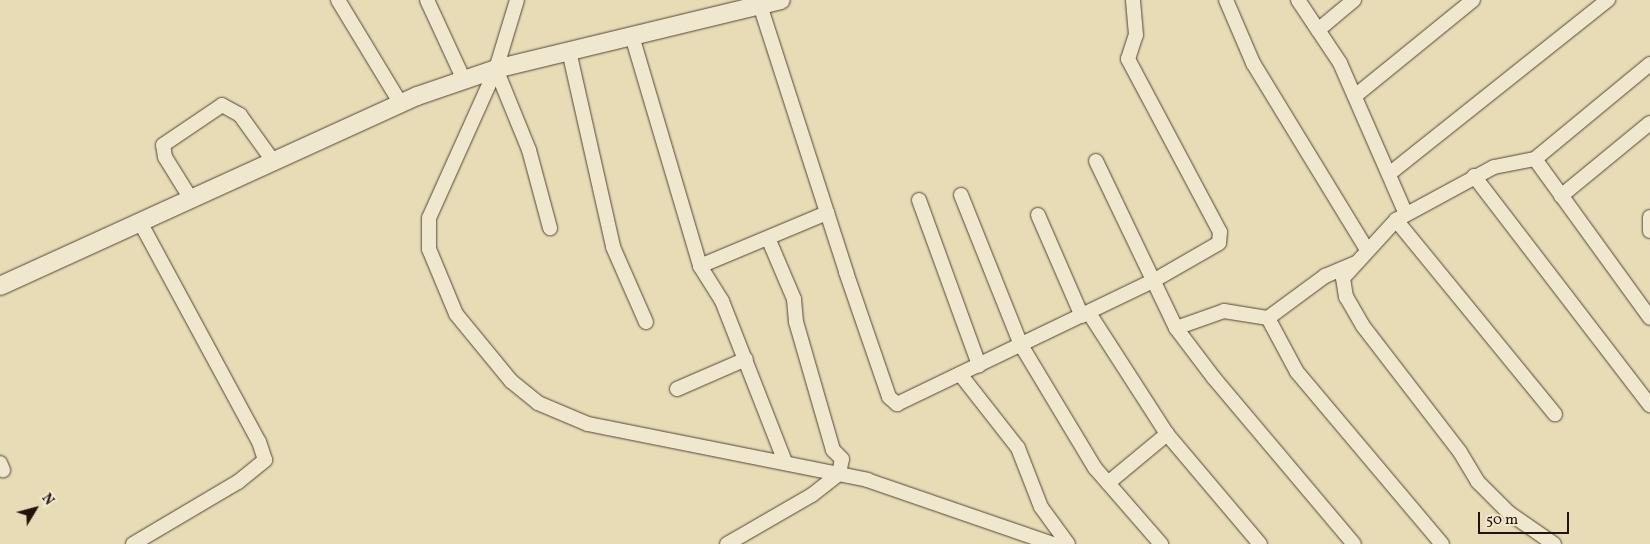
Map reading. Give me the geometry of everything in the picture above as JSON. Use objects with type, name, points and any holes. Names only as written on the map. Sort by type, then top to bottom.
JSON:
[{"type":"street","points":[[338,0],[401,104]]},
{"type":"street","points":[[427,0],[464,80]]},
{"type":"street","points":[[517,0],[496,69],[428,218],[429,249],[456,314],[500,369],[538,403],[588,424],[785,462],[867,480],[1052,544]]},
{"type":"street","points":[[0,286],[401,104],[464,80],[496,69],[781,0]]},
{"type":"street","points":[[760,5],[889,397],[897,404],[1153,281],[1219,243],[1221,237],[1128,59],[1136,35],[1133,0]]},
{"type":"street","points":[[1226,0],[1253,63],[1367,250]]},
{"type":"street","points":[[1298,0],[1340,63],[1389,174],[1401,217],[1555,414]]},
{"type":"street","points":[[1318,30],[1354,0]]},
{"type":"street","points":[[1355,96],[1473,0]]},
{"type":"street","points":[[1389,174],[1608,0]]},
{"type":"street","points":[[632,36],[700,266],[722,301],[785,462]]},
{"type":"street","points":[[569,51],[613,247],[646,322]]},
{"type":"street","points":[[496,69],[529,150],[550,228]]},
{"type":"street","points":[[1554,544],[1509,513],[1485,491],[1460,452],[1363,326],[1343,289],[1344,278],[1367,250],[1401,217],[1474,176],[1494,167],[1535,159],[1648,70]]},
{"type":"street","points":[[191,199],[165,156],[163,145],[222,105],[240,115],[273,162]]},
{"type":"street","points":[[1561,196],[1650,122]]},
{"type":"street","points":[[1535,159],[1650,318]]},
{"type":"street","points":[[1096,161],[1176,328],[1214,378],[1354,544]]},
{"type":"street","points":[[1474,176],[1650,406]]},
{"type":"street","points":[[961,195],[1021,345],[1095,468],[1161,544]]},
{"type":"street","points":[[919,200],[980,365]]},
{"type":"street","points":[[700,266],[827,213]]},
{"type":"street","points":[[1038,215],[1086,314],[1167,434],[1260,544]]},
{"type":"street","points":[[1650,217],[1650,231]]},
{"type":"street","points":[[133,544],[150,540],[238,482],[265,460],[259,442],[140,222]]},
{"type":"street","points":[[733,542],[812,495],[839,474],[842,459],[833,450],[796,322],[794,299],[768,238]]},
{"type":"street","points":[[1176,328],[1224,311],[1268,318],[1325,276],[1355,263]]},
{"type":"street","points":[[1268,318],[1297,372],[1442,544]]},
{"type":"street","points":[[677,389],[746,360]]},
{"type":"street","points":[[960,374],[1018,448],[1042,507],[1068,544]]},
{"type":"street","points":[[1108,483],[1167,434]]}]
